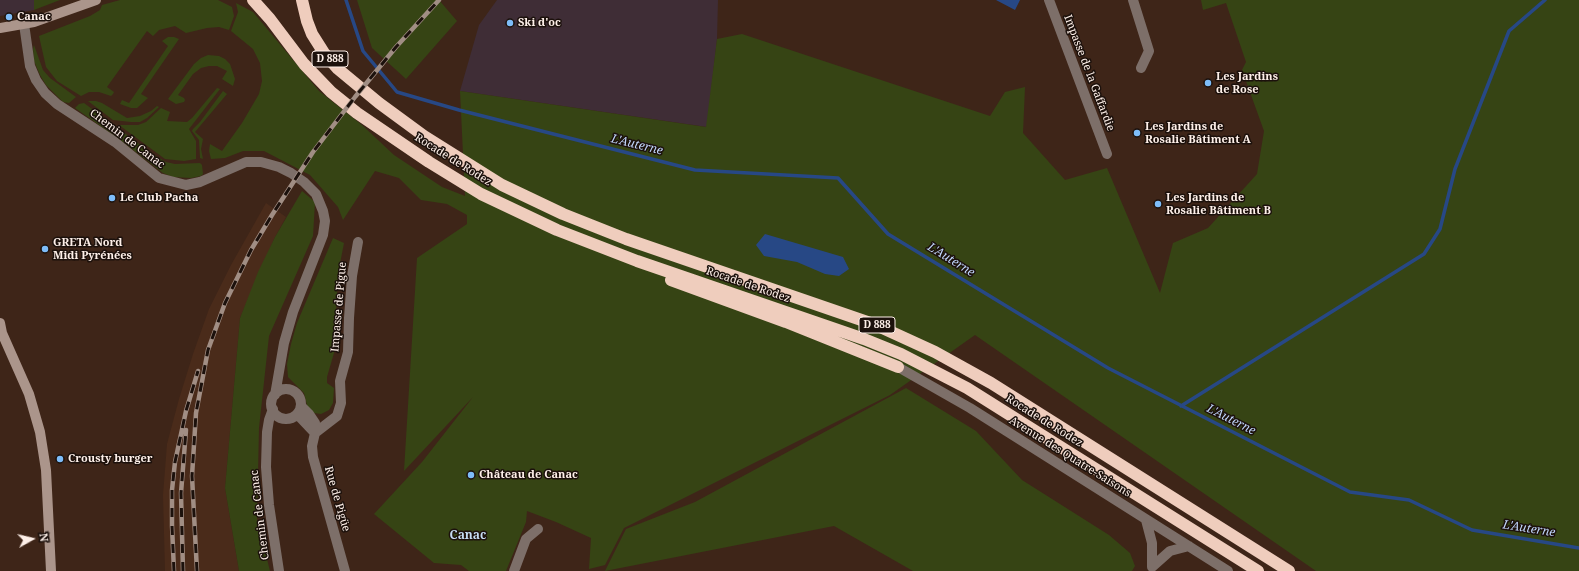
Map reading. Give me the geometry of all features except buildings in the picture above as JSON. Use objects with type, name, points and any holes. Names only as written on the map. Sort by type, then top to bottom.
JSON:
[{"type":"highway","name":"Rocade de Rodez","points":[[253,0],[270,19],[304,64],[331,92],[357,113],[429,162],[481,194],[557,230],[637,261],[864,339],[907,357],[967,388],[1258,571]]},
{"type":"highway","name":"Rocade de Rodez","points":[[302,0],[312,34],[324,53],[338,69],[379,103],[418,131],[502,185],[562,214],[626,239],[876,325],[935,352],[997,387],[1290,571]]},
{"type":"highway","points":[[637,261],[664,278],[786,322],[898,367]]},
{"type":"main road","points":[[0,28],[24,24],[96,0]]},
{"type":"main road","points":[[0,323],[1,332],[29,394],[40,432],[46,470],[51,571]]},
{"type":"street","name":"Impasse de la Gaffardie","points":[[1048,0],[1107,154]]},
{"type":"street","points":[[1133,0],[1148,51],[1141,68]]},
{"type":"street","name":"Chemin de Canac","points":[[24,24],[30,66],[36,80],[45,93],[57,104],[115,142],[159,178],[186,185],[200,182],[246,162],[261,162],[279,167],[291,173],[304,182],[316,194],[323,211],[325,221],[323,235],[293,312],[284,343],[275,395]]},
{"type":"street","name":"Impasse de Pigue","points":[[315,433],[337,416],[341,403],[340,381],[348,352],[352,276],[358,242]]},
{"type":"street","name":"Avenue des Quatre-Saisons","points":[[898,367],[970,408],[1228,571]]},
{"type":"street","points":[[280,371],[288,390]]},
{"type":"street","points":[[299,410],[289,419],[281,418],[274,412],[273,409],[273,399],[275,395],[279,392],[288,390],[296,393],[299,397],[299,410],[315,433]]},
{"type":"street","name":"Chemin de Canac","points":[[273,409],[269,420],[266,467],[269,506],[279,571]]},
{"type":"street","points":[[268,432],[281,418]]},
{"type":"street","name":"Rue de Pigüe","points":[[315,433],[312,446],[313,457],[345,571]]},
{"type":"street","points":[[1146,520],[1152,543],[1150,569]]},
{"type":"street","points":[[514,571],[526,539],[538,529]]},
{"type":"street","points":[[1150,569],[1170,551],[1189,546]]},
{"type":"shaded area","points":[[0,0],[34,0],[34,10],[0,16]]},
{"type":"shaded area","points":[[497,0],[718,0],[717,39],[707,127],[460,91],[479,25]]},
{"type":"shaded area","points":[[266,203],[286,217],[275,237],[240,318],[225,488],[239,571],[165,571],[163,495],[167,444],[179,399],[209,309],[231,265]]},
{"type":"green space","points":[[34,0],[60,0],[34,10]]},
{"type":"green space","points":[[120,0],[218,0],[232,7],[234,16],[229,30],[219,27],[186,33],[175,26],[159,30],[153,36],[147,31],[107,87],[114,92],[111,96],[99,92],[89,92],[81,96],[57,81],[46,67],[39,36],[90,16],[100,10],[102,5]]},
{"type":"green space","points":[[357,0],[439,0],[457,21],[406,79],[372,48]]},
{"type":"green space","points":[[1201,0],[1579,0],[1579,571],[1316,571],[975,335],[890,395],[624,528],[605,565],[589,569],[591,538],[527,511],[526,522],[506,571],[469,571],[461,565],[434,563],[374,514],[422,462],[473,397],[404,471],[417,258],[467,224],[467,215],[447,204],[421,200],[399,178],[375,171],[343,220],[338,207],[310,175],[264,151],[243,151],[225,158],[211,159],[209,151],[210,144],[222,151],[242,123],[259,94],[262,81],[260,63],[253,49],[231,31],[238,12],[236,3],[253,12],[319,91],[362,125],[394,155],[442,187],[465,196],[460,91],[706,127],[717,39],[742,34],[990,116],[1005,92],[1025,87],[1023,133],[1065,180],[1107,168],[1160,293],[1173,243],[1208,228],[1257,174],[1264,131],[1242,70],[1246,62],[1226,3],[1203,10]]},
{"type":"green space","points":[[168,37],[179,39],[141,94],[148,98],[137,108],[131,108],[120,104],[122,100],[129,103],[168,46],[162,41]]},
{"type":"green space","points":[[34,45],[43,70],[50,78],[76,97],[69,103],[63,102],[46,85],[34,61]]},
{"type":"green space","points":[[208,55],[219,56],[230,64],[235,79],[233,86],[222,79],[227,71],[217,66],[209,66],[201,68],[193,74],[178,95],[184,98],[184,102],[176,104],[168,99],[194,64],[201,58]]},
{"type":"green space","points":[[217,88],[220,89],[189,129],[196,141],[196,159],[184,161],[165,159],[119,125],[138,125],[146,122],[161,108],[170,112],[167,121],[187,122]]},
{"type":"green space","points":[[223,91],[227,94],[195,132],[203,139],[201,149],[203,159],[200,158],[199,140],[192,131]]},
{"type":"green space","points":[[88,101],[102,103],[127,118],[140,116],[151,111],[157,106],[159,107],[140,122],[131,122],[113,120]]},
{"type":"green space","points":[[84,103],[154,155],[166,162],[175,164],[200,163],[202,165],[203,174],[201,176],[191,178],[173,177],[163,173],[119,139],[75,108],[79,104]]},
{"type":"green space","points":[[302,191],[315,202],[313,236],[269,336],[259,428],[257,519],[270,571],[239,571],[225,488],[240,318],[258,272],[275,237]]},
{"type":"green space","points":[[333,238],[344,243],[338,274],[336,346],[327,377],[327,383],[334,388],[333,403],[329,410],[321,414],[314,413],[308,409],[304,393],[288,377],[287,364],[297,323]]},
{"type":"green space","points":[[906,388],[976,431],[1022,480],[1109,535],[1130,553],[1135,566],[1132,571],[913,571],[834,526],[605,571],[626,529],[695,502]]},
{"type":"water","points":[[996,0],[1020,0],[1015,10]]},
{"type":"water","points":[[765,234],[843,257],[849,269],[839,276],[825,274],[797,262],[764,256],[756,245]]},
{"type":"waterway","name":"L'Auterne","points":[[346,0],[363,51],[397,92],[459,110],[695,170],[838,178],[888,234],[1108,368],[1350,492],[1409,500],[1472,530],[1579,548]]},
{"type":"waterway","points":[[1181,406],[1424,254],[1440,229],[1455,169],[1509,31],[1545,0]]},
{"type":"railway","points":[[197,571],[192,476],[196,413],[208,350],[225,303],[251,250],[313,152],[396,47],[439,0]]},
{"type":"railway","points":[[174,571],[172,490],[175,462],[186,411],[198,371]]},
{"type":"railway","points":[[183,571],[181,493],[186,430]]},
{"type":"place","name":"Canac","points":[[9,17]]},
{"type":"place","name":"Ski d'oc","points":[[510,23]]},
{"type":"place","name":"Les Jardins de Rose","points":[[1208,83]]},
{"type":"place","name":"Les Jardins de Rosalie Bâtiment A","points":[[1137,133]]},
{"type":"place","name":"Le Club Pacha","points":[[112,198]]},
{"type":"place","name":"Les Jardins de Rosalie Bâtiment B","points":[[1158,204]]},
{"type":"place","name":"GRETA Nord Midi Pyrénées","points":[[45,249]]},
{"type":"place","name":"Crousty burger","points":[[60,459]]},
{"type":"place","name":"Château de Canac","points":[[471,475]]},
{"type":"district","name":"Canac","points":[[468,536]]}]
